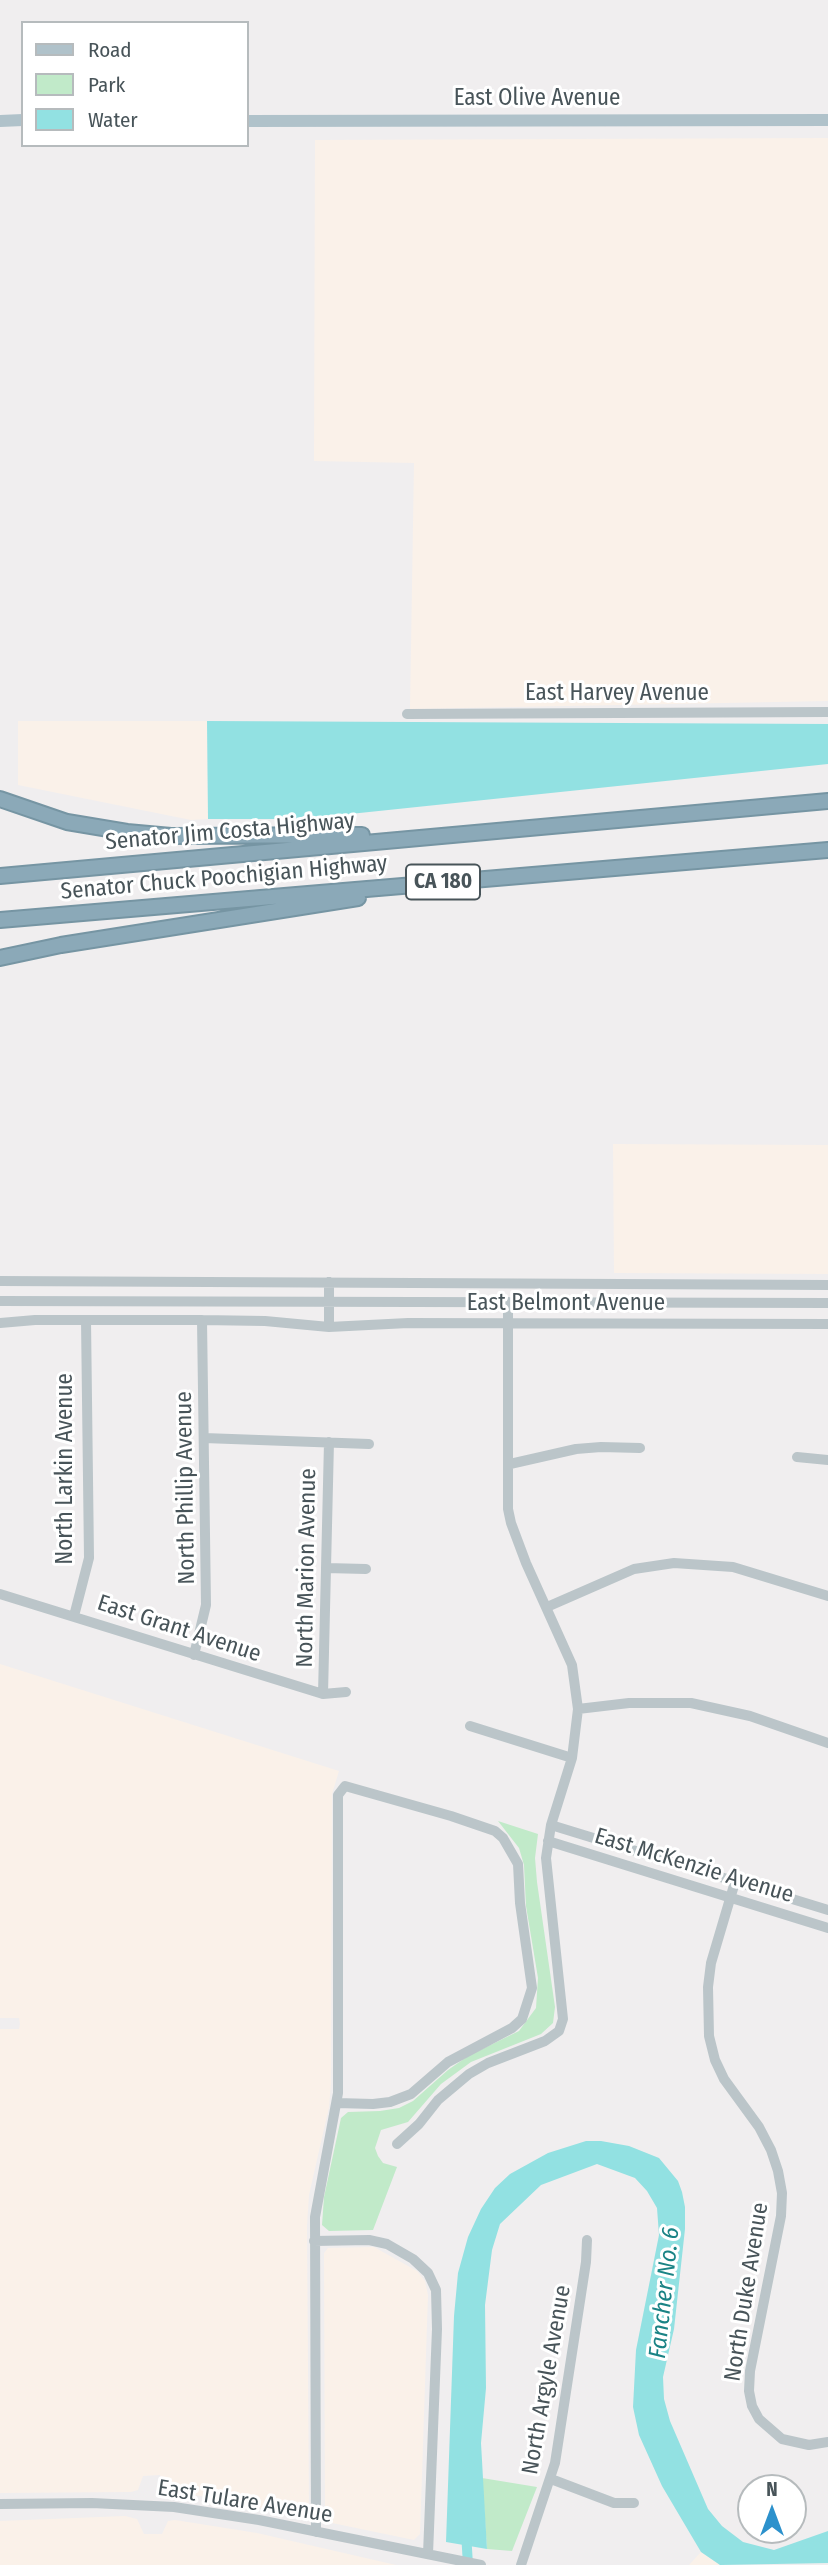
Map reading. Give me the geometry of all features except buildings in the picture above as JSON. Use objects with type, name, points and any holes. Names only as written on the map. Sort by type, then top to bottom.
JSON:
[{"type":"highway","points":[[0,799],[68,822],[149,834],[465,834]]},
{"type":"highway","name":"CA 180","points":[[465,834],[828,801]]},
{"type":"highway","name":"Senator Jim Costa Highway","points":[[0,876],[465,834]]},
{"type":"highway","name":"Senator Chuck Poochigian Highway","points":[[0,920],[828,850]]},
{"type":"highway","points":[[0,958],[61,945],[472,880]]},
{"type":"main road","points":[[0,121],[21,120]]},
{"type":"main road","name":"East Olive Avenue","points":[[248,121],[828,120]]},
{"type":"street","name":"East Harvey Avenue","points":[[407,714],[828,712]]},
{"type":"street","name":"East Belmont Avenue","points":[[0,1281],[828,1285]]},
{"type":"street","points":[[329,1282],[329,1327]]},
{"type":"street","name":"East Belmont Avenue","points":[[0,1301],[828,1303]]},
{"type":"street","points":[[397,2144],[452,2087],[488,2063],[553,2037],[562,2025],[564,2005],[548,1893],[546,1858],[551,1825],[572,1758],[578,1709],[572,1665],[511,1523],[508,1509],[508,1302]]},
{"type":"street","name":"North Larkin Avenue","points":[[74,1616],[89,1558],[86,1320]]},
{"type":"street","name":"East Belmont Avenue","points":[[0,1323],[202,1320],[265,1321],[329,1327],[408,1323],[828,1324]]},
{"type":"street","name":"North Phillip Avenue","points":[[194,1655],[206,1605],[202,1320]]},
{"type":"street","points":[[204,1438],[369,1444]]},
{"type":"street","name":"North Marion Avenue","points":[[323,1694],[329,1442]]},
{"type":"street","points":[[510,1464],[576,1449],[640,1448]]},
{"type":"street","points":[[797,1457],[828,1460]]},
{"type":"street","points":[[547,1607],[634,1569],[674,1563],[733,1567],[828,1596]]},
{"type":"street","points":[[326,1568],[366,1569]]},
{"type":"street","name":"East Grant Avenue","points":[[0,1594],[323,1694],[346,1692]]},
{"type":"street","points":[[578,1709],[661,1701],[691,1703],[750,1716],[828,1743]]},
{"type":"street","points":[[470,1726],[572,1758]]},
{"type":"street","points":[[316,2532],[314,2241],[317,2197],[337,2103],[338,1795],[345,1786],[451,1816],[495,1831],[503,1838],[517,1864],[532,1988],[522,2019],[512,2028],[449,2062],[411,2094],[390,2102],[337,2103]]},
{"type":"street","name":"East McKenzie Avenue","points":[[551,1825],[828,1910]]},
{"type":"street","name":"East McKenzie Avenue","points":[[548,1841],[828,1928]]},
{"type":"street","name":"North Duke Avenue","points":[[735,1882],[711,1963],[708,1987],[709,2036],[715,2060],[724,2079],[759,2127],[771,2150],[780,2182],[781,2216],[748,2392],[759,2419],[771,2431],[793,2443],[809,2445],[828,2442]]},
{"type":"street","points":[[314,2241],[369,2239],[387,2244],[413,2259],[428,2273],[436,2290],[437,2329],[428,2554]]},
{"type":"street","name":"North Argyle Avenue","points":[[521,2565],[551,2479],[586,2262],[587,2240]]},
{"type":"street","points":[[551,2479],[614,2502],[634,2503]]},
{"type":"street","name":"East Tulare Avenue","points":[[0,2504],[92,2503],[174,2507],[481,2565]]},
{"type":"shaded area","points":[[828,138],[828,701],[410,709],[414,463],[314,461],[315,140]]},
{"type":"shaded area","points":[[18,721],[207,721],[208,819],[191,820],[18,785]]},
{"type":"shaded area","points":[[613,1144],[828,1145],[828,1274],[614,1273]]},
{"type":"shaded area","points":[[0,1664],[339,1771],[332,1794],[331,2084],[329,2107],[309,2195],[307,2226],[309,2511],[303,2517],[238,2501],[171,2492],[165,2490],[160,2475],[143,2476],[138,2490],[131,2492],[0,2493],[0,2029],[19,2029],[20,2024],[19,2018],[0,2018]]},
{"type":"shaded area","points":[[374,2247],[417,2271],[425,2281],[428,2295],[420,2534],[414,2540],[332,2523],[325,2515],[324,2253],[328,2248]]},
{"type":"shaded area","points":[[125,2516],[137,2519],[144,2534],[162,2534],[168,2521],[175,2520],[257,2533],[396,2565],[0,2565],[0,2521]]},
{"type":"shaded area","points":[[701,2552],[720,2565],[689,2565]]},
{"type":"green space","points":[[498,1821],[538,1834],[535,1858],[555,2007],[553,2023],[541,2034],[471,2062],[441,2084],[408,2122],[381,2130],[375,2148],[378,2156],[383,2163],[397,2167],[373,2230],[329,2231],[322,2225],[324,2197],[341,2118],[348,2112],[399,2108],[413,2101],[468,2056],[519,2031],[536,2008],[538,1978],[526,1906],[524,1865],[519,1848]]},
{"type":"green space","points":[[482,2478],[537,2487],[512,2551],[487,2549]]},
{"type":"water","points":[[207,721],[828,724],[828,764],[350,814],[291,819],[208,819]]},
{"type":"water","points":[[586,2141],[629,2146],[659,2158],[678,2181],[685,2207],[685,2229],[674,2329],[663,2377],[664,2399],[670,2421],[708,2509],[722,2526],[737,2537],[737,2544],[751,2544],[774,2550],[791,2544],[807,2544],[807,2538],[828,2531],[828,2563],[720,2565],[701,2552],[662,2486],[639,2435],[633,2407],[636,2350],[659,2235],[657,2208],[635,2178],[597,2164],[541,2185],[500,2224],[492,2250],[485,2305],[486,2388],[481,2443],[487,2549],[446,2542],[458,2273],[468,2237],[481,2209],[495,2188],[510,2174],[548,2153]]},
{"type":"waterway","name":"Fancher No. 6","points":[[466,2532],[468,2565]]}]
